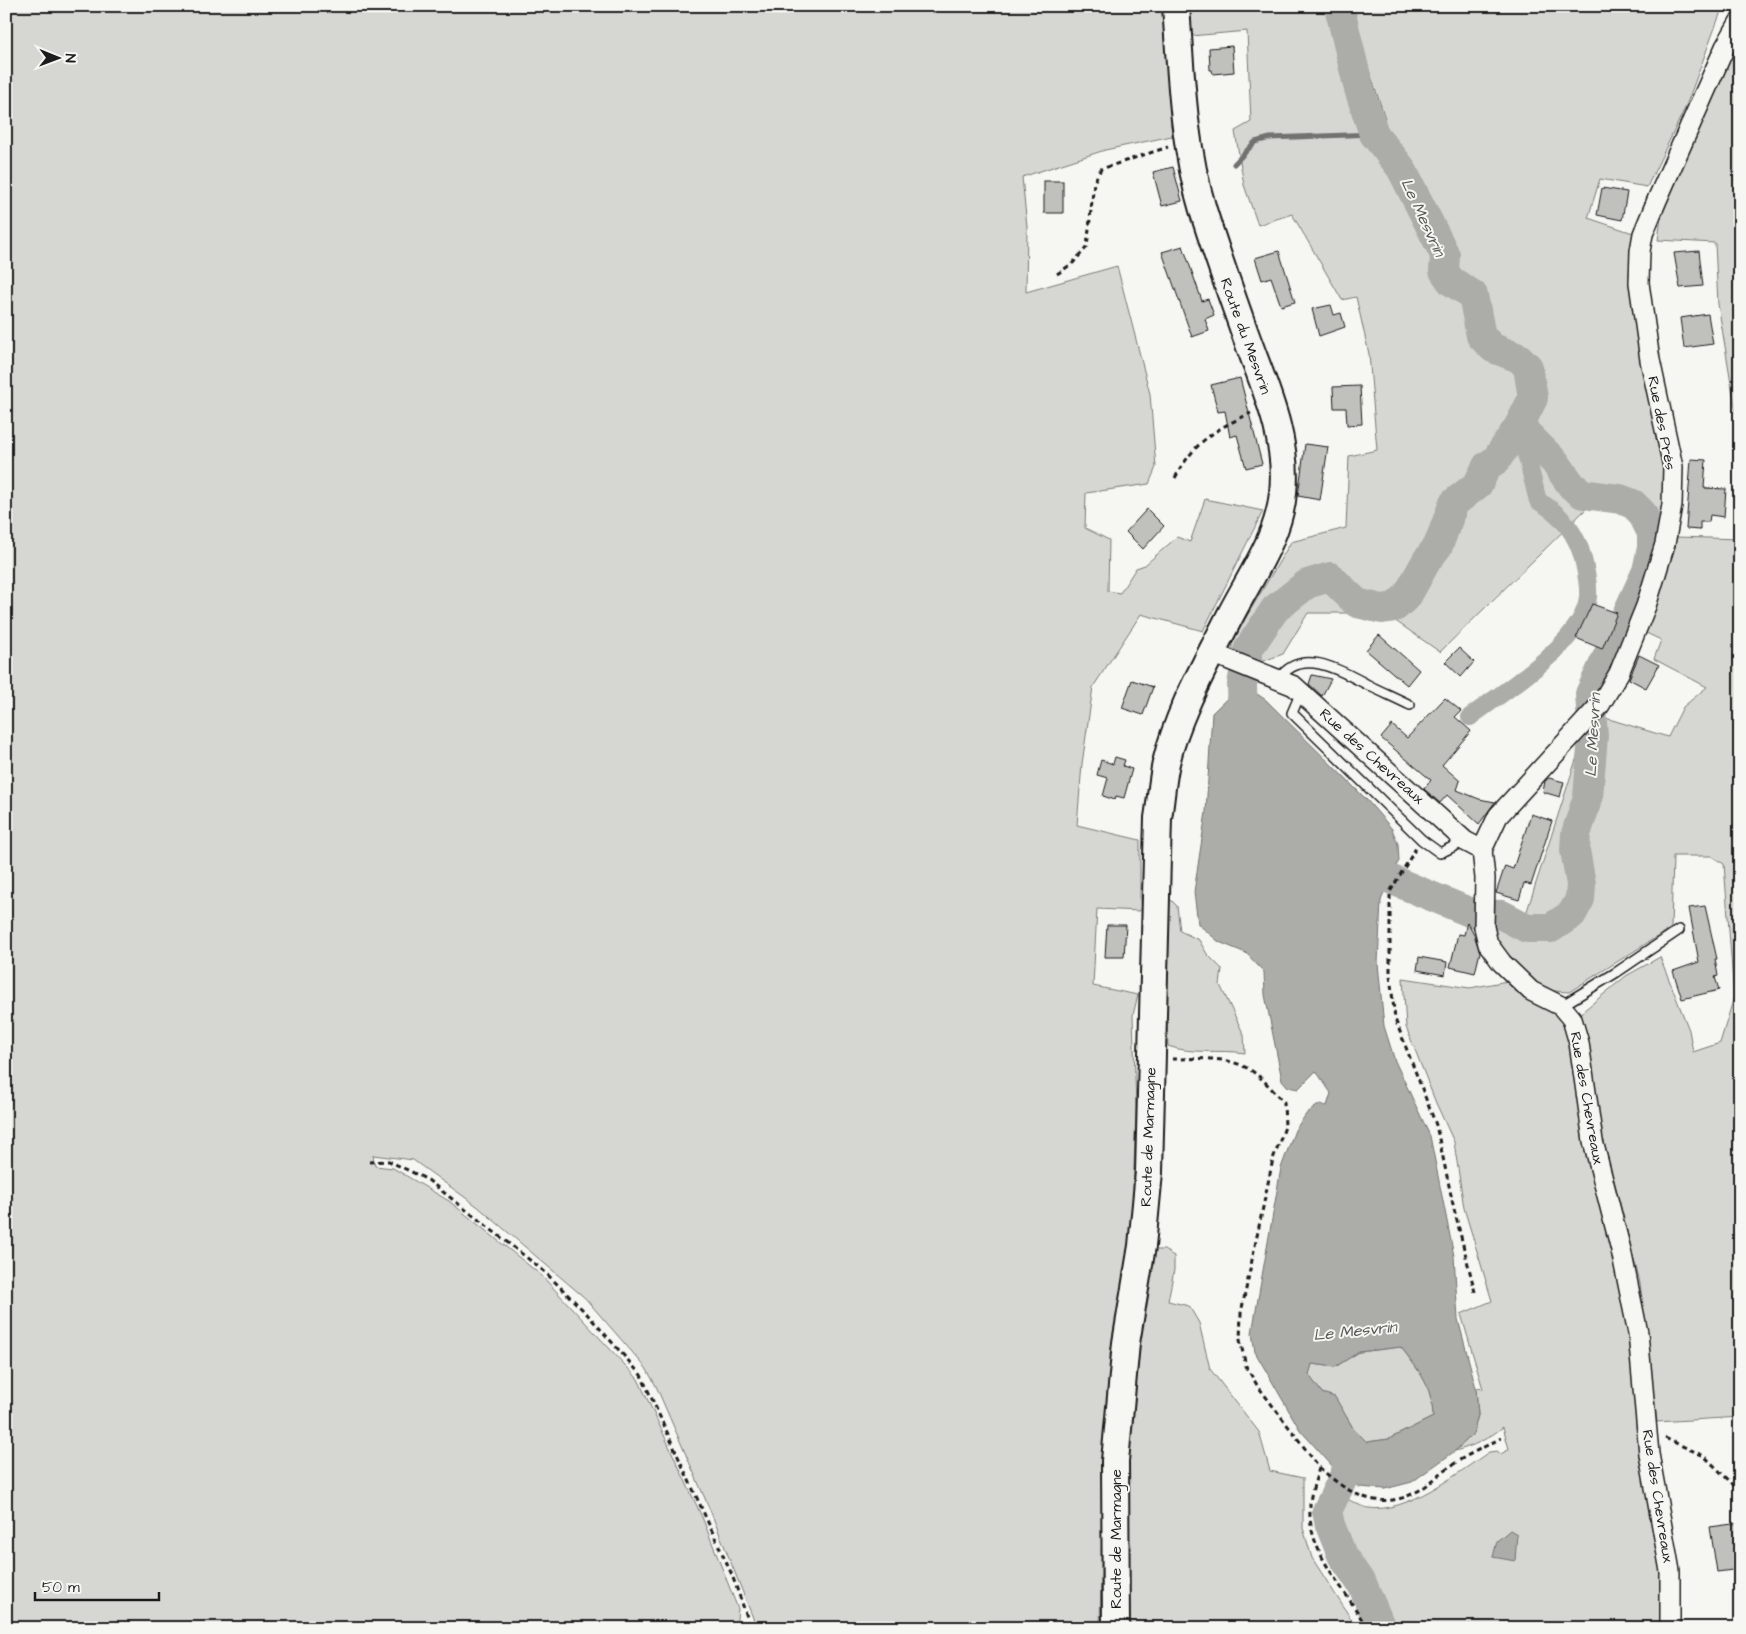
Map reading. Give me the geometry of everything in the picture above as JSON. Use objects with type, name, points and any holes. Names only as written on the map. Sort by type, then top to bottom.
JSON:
[{"type":"main road","name":"Route du Mesvrin","points":[[1176,6],[1188,141],[1202,208],[1280,434],[1284,466],[1283,493],[1278,518],[1221,658]]},
{"type":"main road","name":"Route de Marmagne","points":[[1116,1628],[1115,1461],[1126,1343],[1142,1246],[1149,1172],[1159,809],[1166,762],[1187,702],[1221,658]]},
{"type":"street","name":"Rue des Prés","points":[[1473,845],[1600,705],[1619,673],[1646,606],[1665,544],[1672,505],[1673,467],[1650,360],[1639,283],[1643,234],[1725,47],[1740,21]]},
{"type":"street","name":"Rue des Chevreaux","points":[[1221,658],[1294,686],[1473,845]]},
{"type":"street","points":[[1473,845],[1485,902],[1484,927],[1488,944],[1502,963],[1531,991],[1561,1006]]},
{"type":"street","name":"Rue des Chevreaux","points":[[1561,1006],[1572,1019],[1579,1043],[1593,1141],[1638,1333],[1646,1429],[1670,1571],[1670,1628]]},
{"type":"lane","points":[[1279,679],[1286,669],[1300,664],[1318,662],[1348,672],[1410,705]]},
{"type":"lane","points":[[1301,692],[1294,703],[1292,713],[1422,840],[1440,853],[1473,845]]},
{"type":"lane","points":[[1561,1006],[1610,977],[1679,930]]},
{"type":"path","points":[[1057,274],[1072,263],[1087,247],[1094,182],[1101,169],[1188,141]]},
{"type":"path","points":[[1175,478],[1188,455],[1217,429],[1270,404]]},
{"type":"path","points":[[1422,840],[1390,892],[1390,976],[1396,1019],[1436,1125],[1454,1209],[1475,1292]]},
{"type":"path","points":[[1151,1058],[1211,1059],[1243,1066],[1266,1083],[1284,1102],[1285,1128],[1272,1159],[1241,1313],[1240,1340],[1246,1366],[1257,1385],[1319,1467],[1330,1477],[1366,1500],[1390,1502],[1418,1492],[1452,1465],[1501,1438]]},
{"type":"path","points":[[369,1162],[389,1161],[428,1180],[545,1272],[587,1314],[641,1375],[732,1575],[751,1628]]},
{"type":"path","points":[[1646,1429],[1704,1456],[1740,1491]]},
{"type":"path","points":[[1319,1467],[1310,1505],[1312,1535],[1325,1565],[1366,1628]]},
{"type":"shaded area","points":[[6,6],[1162,6],[1172,136],[1105,150],[1022,177],[1027,227],[1026,292],[1117,266],[1150,394],[1156,467],[1149,484],[1086,493],[1085,528],[1109,540],[1108,591],[1120,593],[1136,568],[1145,565],[1177,537],[1190,542],[1205,499],[1263,511],[1203,631],[1141,614],[1093,687],[1082,764],[1077,825],[1140,840],[1140,911],[1097,909],[1093,986],[1138,995],[1133,1015],[1136,1108],[1131,1256],[1110,1353],[1112,1389],[1103,1459],[1100,1628],[757,1628],[710,1510],[656,1386],[646,1368],[585,1298],[477,1206],[413,1160],[373,1155],[375,1166],[393,1168],[449,1201],[542,1276],[638,1379],[702,1517],[738,1609],[736,1628],[6,1628]]},
{"type":"shaded area","points":[[1190,6],[1723,6],[1686,106],[1647,187],[1600,179],[1588,218],[1633,233],[1629,275],[1639,347],[1664,472],[1664,505],[1655,544],[1634,506],[1589,506],[1440,652],[1384,613],[1308,613],[1283,654],[1258,663],[1232,650],[1233,639],[1291,542],[1346,528],[1349,456],[1377,450],[1369,354],[1356,297],[1342,300],[1292,214],[1258,225],[1244,185],[1235,131],[1251,122],[1247,31],[1191,36]],"holes":[[[1367,64],[1385,118],[1368,143],[1360,125],[1350,77]]]},
{"type":"shaded area","points":[[1740,41],[1740,437],[1718,304],[1715,243],[1658,240],[1661,217],[1670,192],[1733,50]]},
{"type":"shaded area","points":[[1677,537],[1740,539],[1740,1417],[1657,1422],[1640,1283],[1613,1176],[1599,1133],[1577,1016],[1626,976],[1660,957],[1689,1030],[1693,1052],[1720,1043],[1734,997],[1724,864],[1711,856],[1673,856],[1671,928],[1569,992],[1542,989],[1511,966],[1491,929],[1488,917],[1525,917],[1585,732],[1599,716],[1668,737],[1683,707],[1707,687],[1654,659],[1661,640],[1644,632]]},
{"type":"shaded area","points":[[1168,897],[1177,906],[1180,931],[1199,940],[1207,954],[1222,969],[1220,985],[1244,1035],[1245,1053],[1196,1051],[1168,1046],[1165,982]]},
{"type":"shaded area","points":[[1403,978],[1470,988],[1507,981],[1559,1012],[1566,1024],[1631,1330],[1660,1552],[1660,1628],[1385,1628],[1366,1580],[1341,1536],[1321,1517],[1321,1498],[1328,1490],[1334,1490],[1355,1503],[1368,1508],[1399,1505],[1432,1490],[1489,1452],[1497,1451],[1501,1454],[1509,1449],[1503,1427],[1480,1442],[1455,1451],[1473,1434],[1478,1415],[1476,1388],[1483,1389],[1461,1314],[1492,1301],[1464,1208],[1454,1142],[1436,1103],[1406,1027]]},
{"type":"shaded area","points":[[1153,1250],[1164,1250],[1174,1256],[1174,1270],[1168,1301],[1189,1306],[1199,1323],[1210,1369],[1259,1432],[1270,1471],[1303,1478],[1303,1528],[1312,1558],[1357,1628],[1127,1628],[1127,1473],[1133,1389]]},
{"type":"shaded area","points":[[1401,1347],[1424,1379],[1430,1396],[1433,1417],[1389,1439],[1367,1442],[1353,1428],[1335,1398],[1322,1393],[1308,1375],[1312,1364],[1335,1367],[1359,1352]]},
{"type":"water","points":[[1242,684],[1266,700],[1366,799],[1392,829],[1398,844],[1399,861],[1388,879],[1381,901],[1378,963],[1384,1026],[1395,1061],[1430,1136],[1454,1256],[1458,1319],[1476,1388],[1478,1415],[1473,1434],[1455,1451],[1412,1482],[1385,1489],[1359,1487],[1334,1468],[1300,1430],[1255,1352],[1252,1333],[1281,1168],[1295,1130],[1307,1113],[1320,1104],[1327,1106],[1331,1093],[1316,1071],[1298,1089],[1288,1087],[1282,1080],[1265,995],[1264,972],[1246,953],[1219,942],[1198,924],[1194,892],[1206,812],[1212,713]],"holes":[[[1401,1347],[1424,1379],[1430,1396],[1433,1417],[1389,1439],[1367,1442],[1353,1428],[1335,1397],[1322,1393],[1309,1375],[1312,1364],[1335,1367],[1359,1352]]]},
{"type":"water","points":[[1510,1530],[1517,1534],[1515,1561],[1493,1557],[1497,1541]]},
{"type":"building","points":[[1232,46],[1234,72],[1213,74],[1212,70],[1210,70],[1209,48]]},
{"type":"building","points":[[1173,167],[1182,201],[1162,206],[1153,172]]},
{"type":"building","points":[[1044,181],[1063,181],[1063,213],[1044,213]]},
{"type":"building","points":[[1602,188],[1627,192],[1622,220],[1597,215]]},
{"type":"building","points":[[1183,246],[1202,301],[1208,299],[1214,315],[1205,319],[1209,331],[1192,337],[1162,252]]},
{"type":"building","points":[[1279,251],[1295,302],[1281,306],[1271,277],[1262,280],[1255,258]]},
{"type":"building","points":[[1699,251],[1703,286],[1680,288],[1674,253]]},
{"type":"building","points":[[1331,305],[1334,315],[1341,313],[1345,327],[1319,336],[1312,309]]},
{"type":"building","points":[[1708,314],[1713,344],[1684,348],[1680,318]]},
{"type":"building","points":[[1240,378],[1262,464],[1246,468],[1237,435],[1230,437],[1225,411],[1218,412],[1211,385]]},
{"type":"building","points":[[1360,386],[1362,424],[1347,425],[1346,408],[1334,408],[1333,387]]},
{"type":"building","points":[[1305,444],[1328,447],[1320,500],[1298,496]]},
{"type":"building","points":[[1691,459],[1706,460],[1704,488],[1726,489],[1724,517],[1710,515],[1709,522],[1700,522],[1700,530],[1686,529]]},
{"type":"building","points":[[1147,509],[1164,526],[1143,549],[1126,532]]},
{"type":"building","points":[[1592,604],[1617,613],[1602,649],[1576,638]]},
{"type":"building","points":[[1379,635],[1419,670],[1407,685],[1366,650]]},
{"type":"building","points":[[1459,648],[1474,662],[1461,677],[1445,662]]},
{"type":"building","points":[[1639,655],[1659,665],[1646,688],[1629,679]]},
{"type":"building","points":[[1312,675],[1331,679],[1322,696],[1309,684]]},
{"type":"building","points":[[1132,680],[1153,687],[1143,715],[1122,708]]},
{"type":"building","points":[[1445,698],[1461,711],[1455,717],[1471,731],[1442,765],[1460,781],[1457,790],[1479,799],[1495,802],[1479,824],[1447,795],[1440,803],[1424,789],[1431,780],[1381,738],[1392,725],[1407,738]]},
{"type":"building","points":[[1115,757],[1125,760],[1123,766],[1132,769],[1124,798],[1116,796],[1115,800],[1103,796],[1108,778],[1097,775],[1101,760],[1113,764]]},
{"type":"building","points":[[1549,778],[1564,782],[1560,797],[1543,792],[1545,781]]},
{"type":"building","points":[[1531,814],[1552,821],[1531,885],[1524,883],[1519,900],[1496,893],[1505,866],[1513,869]]},
{"type":"building","points":[[1705,906],[1717,959],[1715,959],[1718,976],[1715,977],[1719,990],[1682,999],[1673,971],[1699,962],[1689,908]]},
{"type":"building","points":[[1467,922],[1480,952],[1475,973],[1450,967],[1458,934],[1464,935]]},
{"type":"building","points":[[1107,925],[1126,925],[1124,957],[1105,957]]},
{"type":"building","points":[[1419,957],[1447,962],[1445,975],[1417,970]]},
{"type":"building","points":[[1740,1523],[1740,1569],[1717,1572],[1710,1527]]},
{"type":"waterway","name":"Le Mesvrin","points":[[1243,724],[1242,684],[1249,648],[1275,609],[1307,584],[1330,577],[1357,603],[1382,609],[1395,607],[1407,596],[1427,560],[1438,546],[1454,503],[1478,484],[1487,466],[1496,460],[1519,426],[1533,398],[1528,367],[1519,358],[1493,348],[1481,336],[1473,295],[1451,281],[1444,271],[1445,255],[1401,168],[1374,134],[1359,89],[1339,6]]},
{"type":"waterway","points":[[1234,164],[1255,142],[1270,138],[1374,134]]},
{"type":"waterway","points":[[1470,717],[1541,664],[1558,647],[1573,631],[1583,614],[1588,597],[1587,578],[1577,541],[1561,518],[1538,501],[1519,426]]},
{"type":"waterway","name":"Le Mesvrin","points":[[1378,874],[1474,914],[1502,915],[1527,928],[1551,928],[1572,914],[1580,899],[1581,884],[1575,850],[1576,834],[1588,797],[1593,736],[1590,694],[1647,571],[1652,548],[1652,533],[1642,513],[1633,504],[1620,499],[1583,494],[1572,486],[1555,462],[1519,426]]},
{"type":"waterway","name":"Le Mesvrin","points":[[1336,1439],[1345,1453],[1347,1470],[1327,1511],[1330,1525],[1342,1555],[1363,1586],[1381,1628]]}]
